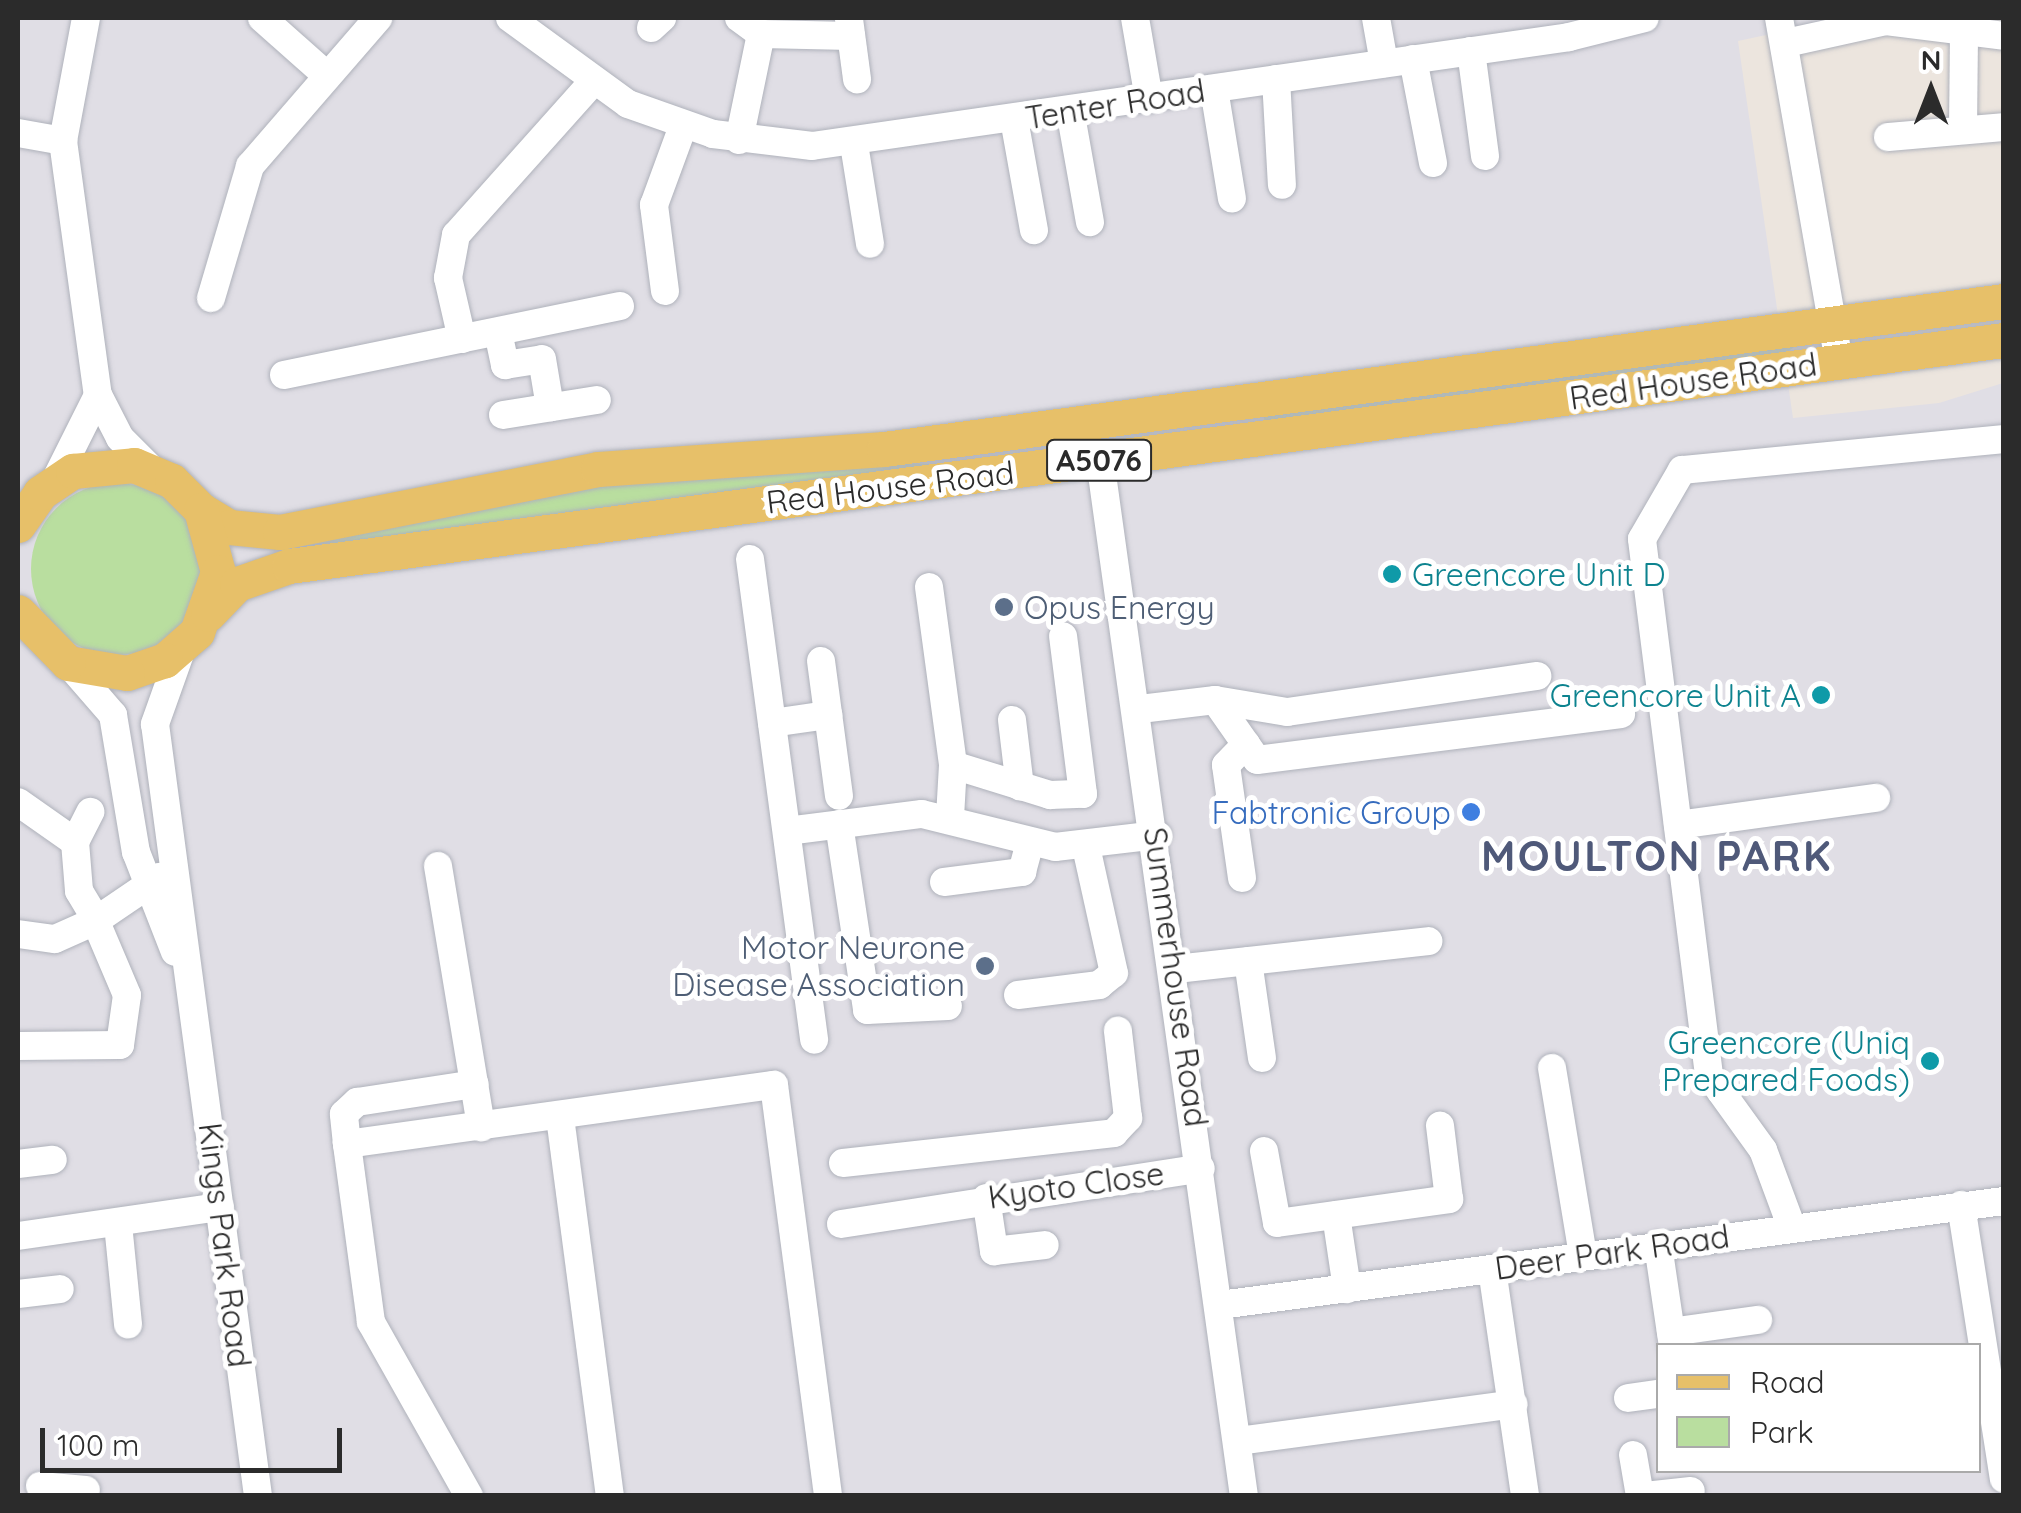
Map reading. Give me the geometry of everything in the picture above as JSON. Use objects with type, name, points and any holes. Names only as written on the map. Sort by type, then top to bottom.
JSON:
[{"type":"main road","points":[[18,524],[54,481],[93,466],[154,472],[200,510],[228,527],[280,532],[598,470],[884,449],[2004,301]]},
{"type":"main road","name":"Red House Road","points":[[182,648],[238,584],[288,566],[2004,340]]},
{"type":"main road","points":[[884,449],[936,454],[1071,438],[1100,460]]},
{"type":"main road","points":[[200,510],[217,550],[208,614]]},
{"type":"main road","points":[[21,621],[68,664],[127,672],[182,648]]},
{"type":"street","points":[[86,18],[64,141],[98,395],[120,438],[154,472]]},
{"type":"street","points":[[262,18],[325,74]]},
{"type":"street","points":[[211,298],[250,166],[325,74],[378,18]]},
{"type":"street","name":"Tenter Road","points":[[510,18],[591,84],[683,126],[739,140],[854,144],[1471,50],[1501,32],[1645,18]]},
{"type":"street","points":[[1136,18],[1149,99]]},
{"type":"street","points":[[1376,18],[1384,63]]},
{"type":"street","points":[[1839,362],[1782,30],[1917,20],[1987,30],[1963,130]]},
{"type":"street","points":[[739,140],[750,26],[850,27],[857,80]]},
{"type":"street","points":[[1471,50],[1486,156]]},
{"type":"street","points":[[1413,59],[1434,163]]},
{"type":"street","points":[[1276,79],[1282,185]]},
{"type":"street","points":[[462,339],[448,278],[456,235],[591,84]]},
{"type":"street","points":[[1214,89],[1232,199]]},
{"type":"street","points":[[1070,110],[1090,222]]},
{"type":"street","points":[[1014,119],[1034,230]]},
{"type":"street","points":[[664,290],[654,205],[683,126]]},
{"type":"street","points":[[1888,137],[2004,127]]},
{"type":"street","points":[[18,133],[64,141]]},
{"type":"street","points":[[854,144],[870,244]]},
{"type":"street","points":[[284,375],[620,306]]},
{"type":"street","points":[[498,332],[505,365],[542,359],[550,407]]},
{"type":"street","points":[[54,481],[98,395]]},
{"type":"street","points":[[503,415],[597,400]]},
{"type":"street","points":[[1792,1228],[1763,1150],[1709,1075],[1642,539],[1682,470],[2004,439]]},
{"type":"street","name":"Summerhouse Road","points":[[1100,460],[1140,708],[1244,1496]]},
{"type":"street","points":[[750,558],[814,1040]]},
{"type":"street","points":[[929,588],[952,765],[950,817]]},
{"type":"street","points":[[952,765],[1020,787],[1083,794],[1063,636]]},
{"type":"street","name":"Kings Park Road","points":[[182,648],[155,724],[258,1496]]},
{"type":"street","points":[[821,662],[838,796]]},
{"type":"street","name":"Kings Park Road","points":[[68,664],[113,715],[149,887],[192,995]]},
{"type":"street","points":[[1140,708],[1215,700],[1287,712],[1536,676]]},
{"type":"street","points":[[1215,700],[1257,760],[1621,714]]},
{"type":"street","points":[[772,723],[828,715]]},
{"type":"street","points":[[1012,720],[1020,787]]},
{"type":"street","points":[[1242,878],[1226,765],[1246,744]]},
{"type":"street","points":[[1678,824],[1876,798]]},
{"type":"street","points":[[18,802],[75,842]]},
{"type":"street","points":[[18,1046],[120,1045],[127,995],[79,891],[75,842],[90,812]]},
{"type":"street","points":[[787,830],[950,817],[1030,843],[1086,847],[1157,835]]},
{"type":"street","points":[[840,824],[864,1005],[881,1014],[948,1006]]},
{"type":"street","points":[[944,882],[1022,872],[1030,843]]},
{"type":"street","points":[[1018,995],[1098,984],[1114,973],[1086,847]]},
{"type":"street","points":[[18,934],[55,940],[149,887],[173,866]]},
{"type":"street","points":[[438,866],[482,1127]]},
{"type":"street","points":[[1176,969],[1428,942]]},
{"type":"street","points":[[1248,961],[1262,1058]]},
{"type":"street","points":[[843,1163],[1124,1128],[1118,1031]]},
{"type":"street","points":[[1552,1068],[1583,1256]]},
{"type":"street","points":[[469,1496],[371,1322],[344,1114],[357,1102],[474,1084]]},
{"type":"street","points":[[347,1144],[774,1086],[828,1496]]},
{"type":"street","points":[[560,1117],[610,1496]]},
{"type":"street","points":[[1264,1151],[1276,1223],[1449,1199],[1440,1126]]},
{"type":"street","points":[[1035,1142],[1042,1190]]},
{"type":"street","points":[[18,1164],[54,1160]]},
{"type":"street","name":"Kyoto Close","points":[[842,1224],[951,1202],[1201,1168]]},
{"type":"street","points":[[986,1198],[994,1251],[1045,1246]]},
{"type":"street","name":"Deer Park Road","points":[[1220,1305],[2004,1201]]},
{"type":"street","points":[[1962,1205],[1991,1332],[1985,1414],[2001,1480]]},
{"type":"street","points":[[18,1236],[220,1208]]},
{"type":"street","points":[[1336,1215],[1347,1289]]},
{"type":"street","points":[[118,1224],[128,1326]]},
{"type":"street","points":[[1658,1245],[1672,1339],[1758,1320]]},
{"type":"street","points":[[1492,1268],[1525,1496]]},
{"type":"street","points":[[18,1294],[60,1290]]},
{"type":"street","points":[[1628,1398],[1656,1394]]},
{"type":"street","points":[[1238,1441],[1514,1404]]},
{"type":"street","points":[[1633,1455],[1642,1496],[1691,1486]]},
{"type":"street","points":[[32,1489],[86,1490]]},
{"type":"shaded area","points":[[18,18],[1845,18],[1738,41],[1793,418],[1939,403],[2003,383],[2003,1495],[18,1495]]},
{"type":"green space","points":[[1803,340],[1782,356],[1264,425],[1264,414]]},
{"type":"green space","points":[[838,462],[935,464],[294,553],[293,541],[557,489]]},
{"type":"green space","points":[[117,483],[150,489],[178,508],[197,536],[203,569],[197,602],[178,630],[150,649],[117,655],[84,649],[56,630],[37,602],[31,569],[37,536],[56,508],[84,489]]},
{"type":"place","name":"Greencore Unit D","points":[[1392,574]]},
{"type":"place","name":"Opus Energy","points":[[1004,607]]},
{"type":"place","name":"Greencore Unit A","points":[[1821,695]]},
{"type":"place","name":"Fabtronic Group","points":[[1471,812]]},
{"type":"place","name":"Motor Neurone Disease Association","points":[[985,966]]},
{"type":"place","name":"Greencore (Uniq Prepared Foods)","points":[[1930,1061]]},
{"type":"district","name":"MOULTON PARK","points":[[1657,856]]}]
